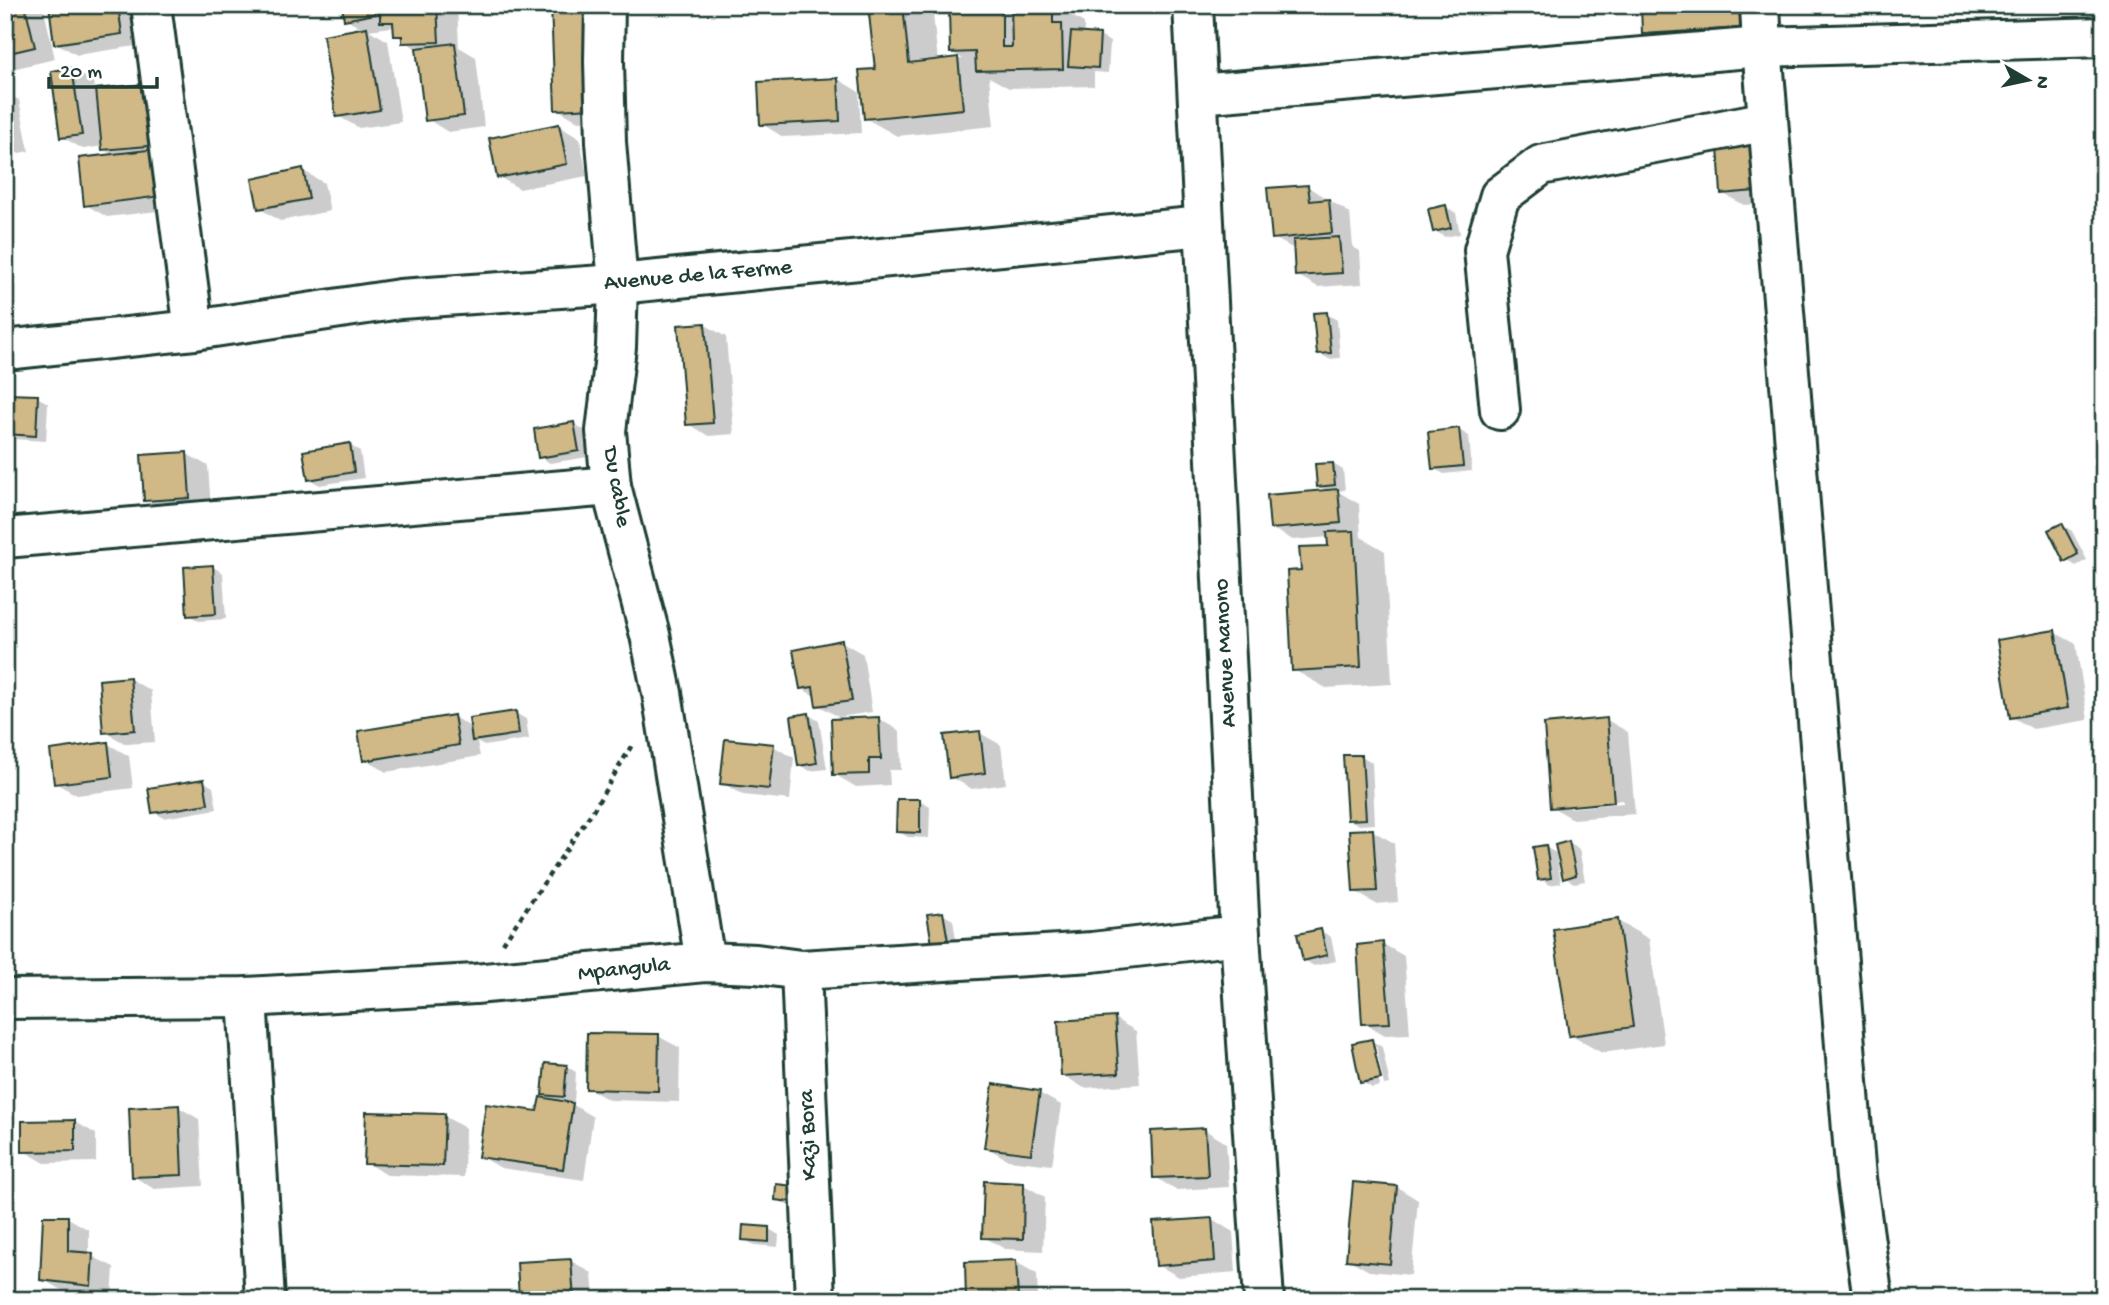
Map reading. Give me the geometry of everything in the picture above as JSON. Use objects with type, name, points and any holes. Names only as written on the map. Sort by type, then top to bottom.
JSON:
[{"type":"street","points":[[150,5],[194,330]]},
{"type":"street","name":"Du cable","points":[[605,5],[606,142],[618,284],[616,347],[606,431],[611,486],[662,692],[705,962]]},
{"type":"street","name":"Avenue Manono","points":[[1192,5],[1240,935],[1264,1300]]},
{"type":"street","points":[[1760,5],[1856,1178],[1874,1300]]},
{"type":"street","points":[[1198,94],[1762,47],[2104,37]]},
{"type":"street","points":[[1500,410],[1484,250],[1500,196],[1541,164],[1768,121]]},
{"type":"street","name":"Avenue de la Ferme","points":[[5,350],[194,330],[400,299],[618,284],[1203,226]]},
{"type":"street","points":[[5,538],[611,486]]},
{"type":"street","name":"Mpangula","points":[[5,999],[247,997],[475,984],[705,962],[756,964],[801,970],[1092,952],[1240,935]]},
{"type":"street","name":"Kazi Bora","points":[[801,970],[815,1300]]},
{"type":"street","points":[[247,997],[265,1300]]},
{"type":"path","points":[[475,984],[594,809],[662,692]]},
{"type":"building","points":[[5,5],[25,5],[35,47],[5,54]]},
{"type":"building","points":[[49,5],[118,5],[122,34],[54,44]]},
{"type":"building","points":[[342,5],[374,5],[375,14],[344,20]]},
{"type":"building","points":[[380,5],[437,5],[439,42],[402,43],[402,36],[394,36],[393,22],[380,22]]},
{"type":"building","points":[[551,5],[591,5],[595,108],[555,110]]},
{"type":"building","points":[[868,5],[903,5],[909,63],[958,57],[963,109],[864,119],[859,70],[875,69]]},
{"type":"building","points":[[1002,5],[1002,47],[1012,47],[1011,5],[1053,5],[1053,23],[1062,23],[1063,69],[976,71],[975,52],[950,53],[949,6]]},
{"type":"building","points":[[1641,5],[1742,5],[1743,28],[1642,34]]},
{"type":"building","points":[[367,27],[380,110],[336,117],[323,35]]},
{"type":"building","points":[[1071,32],[1100,34],[1098,68],[1068,66]]},
{"type":"building","points":[[455,43],[464,116],[425,121],[416,48]]},
{"type":"building","points":[[72,68],[82,135],[60,138],[51,71]]},
{"type":"building","points":[[838,78],[840,121],[760,125],[758,82]]},
{"type":"building","points":[[154,83],[160,145],[102,150],[96,89]]},
{"type":"building","points":[[559,124],[567,164],[497,178],[489,138]]},
{"type":"building","points":[[1752,144],[1755,191],[1721,194],[1718,147]]},
{"type":"building","points":[[156,149],[162,196],[84,206],[79,158]]},
{"type":"building","points":[[303,168],[309,199],[258,209],[252,179]]},
{"type":"building","points":[[1308,185],[1310,201],[1329,199],[1332,233],[1272,239],[1267,188]]},
{"type":"building","points":[[1446,205],[1451,228],[1433,232],[1428,209]]},
{"type":"building","points":[[1339,237],[1342,273],[1295,276],[1293,240]]},
{"type":"building","points":[[1327,312],[1331,353],[1317,354],[1313,313]]},
{"type":"building","points":[[705,323],[713,423],[686,425],[678,325]]},
{"type":"building","points":[[5,394],[38,395],[36,436],[5,434]]},
{"type":"building","points":[[574,422],[579,451],[538,458],[534,429]]},
{"type":"building","points":[[1459,428],[1463,466],[1432,469],[1428,432]]},
{"type":"building","points":[[350,443],[354,472],[308,480],[303,451]]},
{"type":"building","points":[[187,452],[190,498],[144,501],[141,455]]},
{"type":"building","points":[[1333,463],[1335,485],[1317,487],[1315,464]]},
{"type":"building","points":[[1338,489],[1341,523],[1270,529],[1267,495]]},
{"type":"building","points":[[2062,523],[2078,554],[2064,562],[2048,530]]},
{"type":"building","points":[[1354,531],[1361,667],[1292,671],[1287,571],[1301,570],[1299,547],[1328,546],[1327,532]]},
{"type":"building","points":[[213,565],[216,614],[187,616],[184,567]]},
{"type":"building","points":[[2055,630],[2068,708],[2010,718],[1997,640]]},
{"type":"building","points":[[842,640],[852,701],[816,706],[813,687],[800,689],[793,650]]},
{"type":"building","points":[[130,677],[135,730],[103,733],[99,680]]},
{"type":"building","points":[[516,711],[519,734],[472,741],[469,718]]},
{"type":"building","points":[[809,713],[817,763],[798,766],[791,716]]},
{"type":"building","points":[[454,715],[459,745],[363,761],[358,731]]},
{"type":"building","points":[[879,717],[881,759],[869,759],[869,774],[833,775],[831,719]]},
{"type":"building","points":[[1607,718],[1614,802],[1550,808],[1544,724]]},
{"type":"building","points":[[980,731],[985,773],[949,778],[944,735]]},
{"type":"building","points":[[725,739],[774,744],[769,789],[720,784]]},
{"type":"building","points":[[108,742],[112,777],[54,784],[50,750]]},
{"type":"building","points":[[1343,755],[1362,755],[1366,819],[1347,820]]},
{"type":"building","points":[[204,779],[208,804],[152,813],[148,788]]},
{"type":"building","points":[[897,799],[920,799],[920,833],[896,832]]},
{"type":"building","points":[[1373,829],[1377,891],[1353,892],[1349,830]]},
{"type":"building","points":[[1569,841],[1576,875],[1563,879],[1555,845]]},
{"type":"building","points":[[1546,845],[1551,878],[1538,880],[1533,847]]},
{"type":"building","points":[[943,912],[949,947],[933,950],[927,914]]},
{"type":"building","points":[[1618,919],[1633,1027],[1569,1036],[1553,929]]},
{"type":"building","points":[[1321,929],[1327,955],[1303,961],[1297,934]]},
{"type":"building","points":[[1383,942],[1390,1023],[1362,1024],[1357,945]]},
{"type":"building","points":[[1115,1017],[1119,1073],[1061,1076],[1058,1021]]},
{"type":"building","points":[[587,1033],[659,1034],[658,1091],[586,1089]]},
{"type":"building","points":[[1372,1039],[1381,1079],[1360,1083],[1352,1043]]},
{"type":"building","points":[[545,1063],[567,1065],[564,1097],[542,1095]]},
{"type":"building","points":[[993,1084],[1040,1091],[1031,1154],[984,1148]]},
{"type":"building","points":[[540,1097],[573,1103],[563,1169],[478,1157],[486,1104],[537,1111]]},
{"type":"building","points":[[179,1105],[182,1175],[132,1177],[129,1108]]},
{"type":"building","points":[[366,1112],[445,1114],[443,1166],[364,1164]]},
{"type":"building","points":[[75,1120],[75,1151],[22,1152],[22,1121]]},
{"type":"building","points":[[1205,1128],[1208,1176],[1153,1178],[1151,1131]]},
{"type":"building","points":[[984,1181],[1024,1183],[1023,1239],[982,1238]]},
{"type":"building","points":[[1353,1182],[1397,1186],[1390,1264],[1346,1260]]},
{"type":"building","points":[[776,1184],[803,1187],[801,1203],[775,1200]]},
{"type":"building","points":[[43,1216],[68,1216],[68,1251],[93,1253],[91,1286],[40,1280]]},
{"type":"building","points":[[1212,1218],[1215,1261],[1156,1266],[1153,1222]]},
{"type":"building","points":[[743,1225],[769,1227],[769,1242],[742,1240]]},
{"type":"building","points":[[571,1259],[574,1300],[519,1300],[517,1262]]},
{"type":"building","points":[[1016,1260],[1018,1300],[966,1300],[965,1262]]},
{"type":"building","points":[[669,1290],[670,1300],[599,1300],[599,1297]]}]
